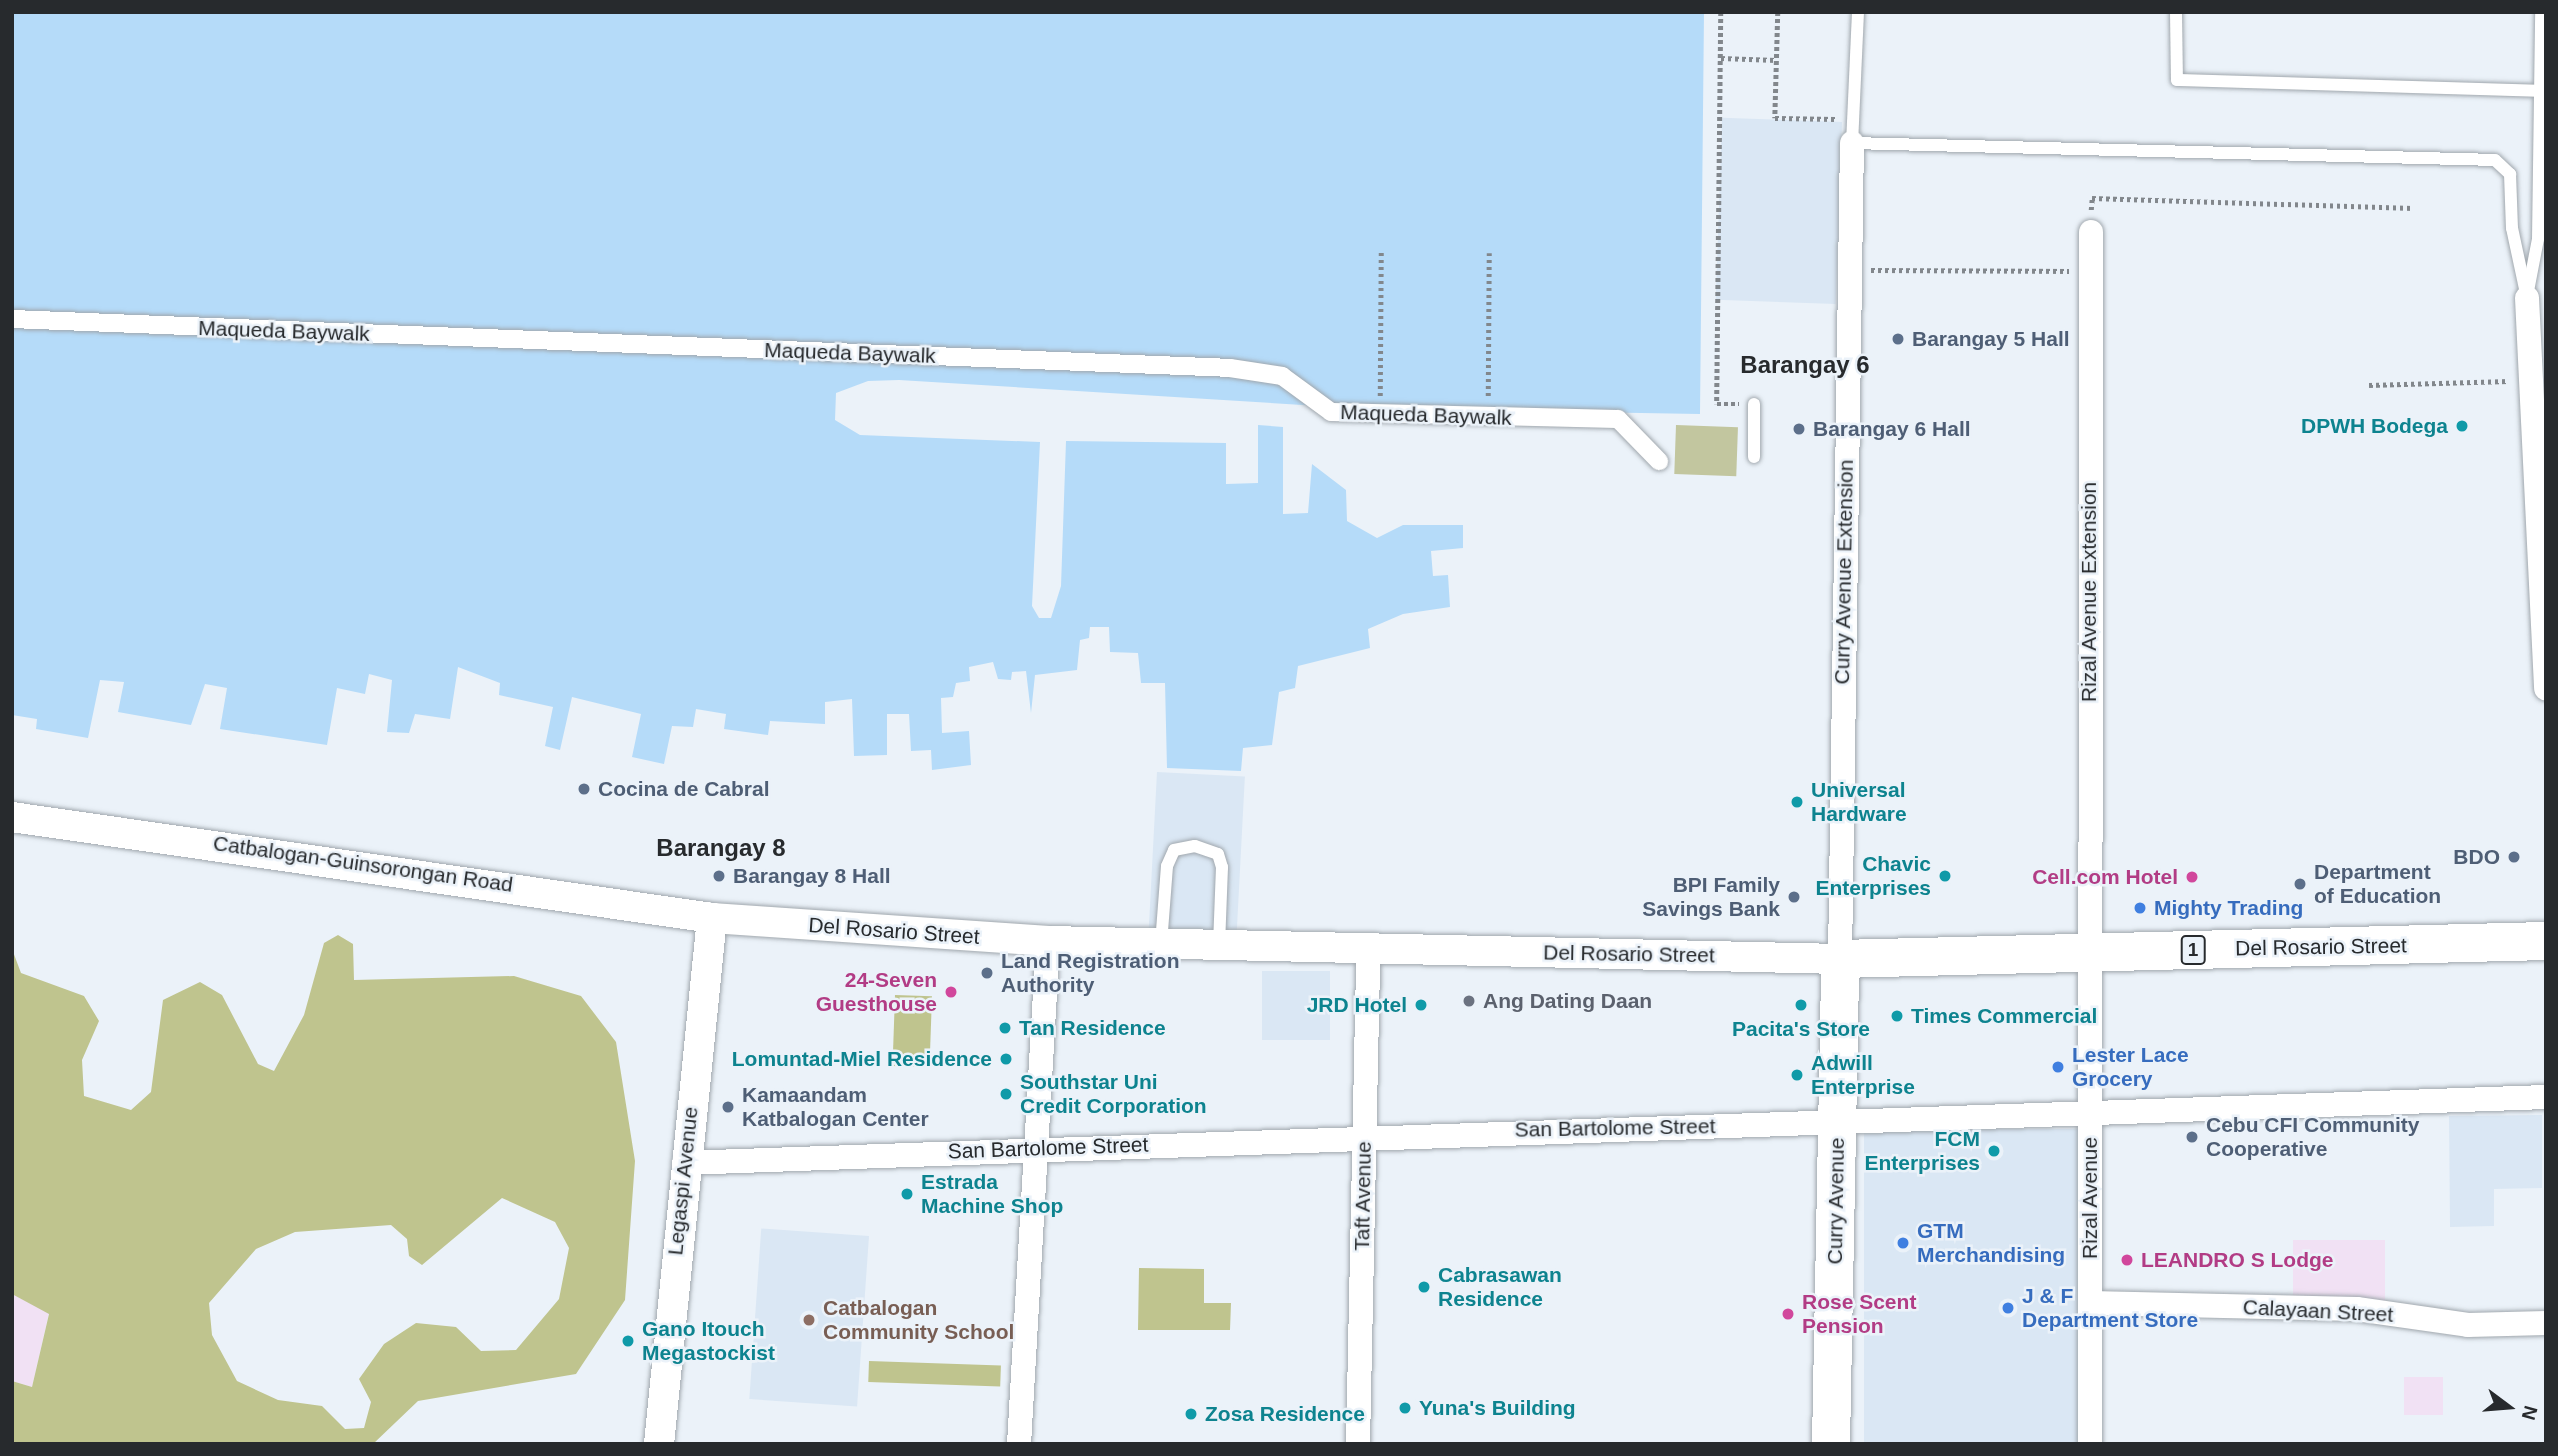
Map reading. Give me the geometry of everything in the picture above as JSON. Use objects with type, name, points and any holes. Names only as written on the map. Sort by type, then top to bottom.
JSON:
[{"type":"main road","name":"Del Rosario Street","points":[[1840,959],[2546,941]]},
{"type":"main road","name":"Curry Avenue","points":[[1830,1444],[1840,959]]},
{"type":"street","name":"Curry Avenue Extension","points":[[1840,959],[1853,131]]},
{"type":"street","name":"Rizal Avenue Extension","points":[[2087,953],[2091,221]]},
{"type":"street","points":[[2527,298],[2546,689]]},
{"type":"street","name":"Maqueda Baywalk","points":[[12,319],[1230,368],[1282,376],[1331,412],[1618,419],[1659,461]]},
{"type":"street","name":"Catbalogan-Guinsorongan Road","points":[[12,817],[712,918]]},
{"type":"street","name":"Del Rosario Street","points":[[712,918],[1048,941],[1840,959]]},
{"type":"street","name":"Legaspi Avenue","points":[[659,1444],[684,1163],[712,918]]},
{"type":"street","points":[[1018,1444],[1048,941]]},
{"type":"street","name":"Taft Avenue","points":[[1358,1444],[1368,948]]},
{"type":"street","name":"Rizal Avenue","points":[[2087,953],[2090,1444]]},
{"type":"street","name":"San Bartolome Street","points":[[684,1163],[1364,1135],[2090,1114],[2546,1097]]},
{"type":"street","name":"Calayaan Street","points":[[2090,1303],[2357,1309],[2468,1325],[2546,1323]]},
{"type":"lane","points":[[1858,12],[1853,131],[2496,160],[2510,174],[2512,228],[2527,298]]},
{"type":"lane","points":[[2176,12],[2177,80],[2540,92]]},
{"type":"lane","points":[[2527,298],[2542,238],[2541,12]]},
{"type":"lane","points":[[1754,404],[1754,457]]},
{"type":"lane","points":[[1161,944],[1167,866],[1174,850],[1195,846],[1218,853],[1222,867],[1219,944]]},
{"type":"path","points":[[1721,12],[1717,404],[1754,404]]},
{"type":"path","points":[[1777,12],[1775,118],[1853,131]]},
{"type":"path","points":[[1721,58],[1777,60]]},
{"type":"path","points":[[2091,221],[2091,198],[2413,208]]},
{"type":"path","points":[[1380,403],[1381,252]]},
{"type":"path","points":[[1488,404],[1489,253]]},
{"type":"path","points":[[1849,270],[2091,271]]},
{"type":"path","points":[[2369,385],[2531,380]]},
{"type":"shaded area","points":[[1722,118],[1842,122],[1836,304],[1716,300]]},
{"type":"shaded area","points":[[1157,772],[1245,777],[1236,940],[1148,936]]},
{"type":"shaded area","points":[[1262,971],[1330,971],[1330,1040],[1262,1040]]},
{"type":"shaded area","points":[[2542,1115],[2542,1188],[2494,1189],[2494,1226],[2450,1227],[2449,1116]]},
{"type":"shaded area","points":[[1864,1129],[2081,1129],[2081,1444],[1864,1444]]},
{"type":"shaded area","name":"Catbalogan Community School","points":[[761,1228],[869,1236],[857,1407],[749,1399]]},
{"type":"shaded area","points":[[2293,1240],[2385,1240],[2385,1302],[2293,1302]]},
{"type":"shaded area","points":[[12,1294],[49,1313],[32,1387],[12,1381]]},
{"type":"shaded area","points":[[2404,1377],[2443,1377],[2443,1415],[2404,1415]]},
{"type":"green space","points":[[1676,425],[1738,427],[1736,476],[1674,474]]},
{"type":"green space","points":[[338,935],[353,944],[354,980],[514,976],[581,996],[616,1042],[635,1161],[625,1300],[576,1374],[418,1401],[373,1444],[12,1444],[12,1381],[32,1387],[49,1314],[12,1294],[12,949],[21,973],[84,996],[99,1021],[82,1060],[84,1096],[131,1110],[151,1092],[163,1000],[200,982],[222,995],[258,1064],[274,1071],[304,1015],[324,943]],"holes":[[[502,1198],[555,1222],[569,1248],[559,1299],[516,1350],[481,1351],[456,1327],[416,1323],[384,1344],[359,1379],[371,1402],[364,1428],[345,1429],[322,1406],[278,1400],[237,1381],[212,1335],[209,1303],[256,1249],[295,1232],[391,1225],[407,1239],[409,1256],[422,1265]]]},
{"type":"green space","points":[[895,995],[932,996],[929,1067],[893,1066]]},
{"type":"green space","points":[[1139,1268],[1204,1269],[1204,1303],[1231,1303],[1230,1330],[1138,1330]]},
{"type":"green space","points":[[869,1361],[1001,1366],[1000,1387],[868,1382]]},
{"type":"water","points":[[12,12],[1704,12],[1700,414],[1351,408],[899,380],[868,381],[836,393],[835,420],[860,435],[1040,442],[1032,606],[1039,618],[1051,618],[1061,586],[1066,441],[1226,443],[1226,484],[1258,483],[1258,425],[1283,427],[1283,514],[1308,513],[1312,464],[1346,490],[1347,521],[1377,538],[1403,525],[1463,525],[1463,548],[1431,551],[1433,576],[1448,575],[1450,607],[1403,614],[1368,629],[1370,648],[1298,666],[1295,688],[1279,692],[1272,745],[1243,748],[1241,771],[1167,768],[1165,683],[1141,683],[1138,653],[1110,652],[1109,627],[1090,627],[1089,638],[1080,640],[1077,670],[1035,675],[1031,713],[1026,671],[1012,672],[1011,680],[998,679],[993,662],[969,667],[970,681],[956,683],[953,697],[941,698],[942,733],[969,731],[971,765],[932,770],[931,750],[911,751],[909,714],[887,714],[887,755],[854,756],[852,699],[825,702],[825,724],[770,721],[768,735],[724,729],[726,714],[696,709],[693,727],[672,726],[664,764],[632,757],[641,714],[572,697],[560,750],[545,746],[553,707],[499,695],[500,683],[458,667],[450,719],[415,714],[409,733],[387,732],[392,680],[369,674],[365,694],[337,688],[327,745],[220,729],[227,688],[205,684],[191,725],[118,712],[124,682],[100,680],[88,738],[36,729],[37,719],[12,715]]},
{"type":"place","name":"Barangay 5 Hall","points":[[1898,339]]},
{"type":"place","name":"DPWH Bodega","points":[[2462,426]]},
{"type":"place","name":"Barangay 6 Hall","points":[[1799,429]]},
{"type":"place","name":"Cocina de Cabral","points":[[584,789]]},
{"type":"place","name":"Universal Hardware","points":[[1797,802]]},
{"type":"place","name":"BDO","points":[[2514,857]]},
{"type":"place","name":"Barangay 8 Hall","points":[[719,876]]},
{"type":"place","name":"Chavic Enterprises","points":[[1945,876]]},
{"type":"place","name":"Cell.com Hotel","points":[[2192,877]]},
{"type":"place","name":"Department of Education","points":[[2300,884]]},
{"type":"place","name":"BPI Family Savings Bank","points":[[1794,897]]},
{"type":"place","name":"Mighty Trading","points":[[2140,908]]},
{"type":"place","name":"Land Registration Authority","points":[[987,973]]},
{"type":"place","name":"24-Seven Guesthouse","points":[[951,992]]},
{"type":"place","name":"Ang Dating Daan","points":[[1469,1001]]},
{"type":"place","name":"JRD Hotel","points":[[1421,1005]]},
{"type":"place","name":"Pacita's Store","points":[[1801,1005]]},
{"type":"place","name":"Times Commercial","points":[[1897,1016]]},
{"type":"place","name":"Tan Residence","points":[[1005,1028]]},
{"type":"place","name":"Lomuntad-Miel Residence","points":[[1006,1059]]},
{"type":"place","name":"Lester Lace Grocery","points":[[2058,1067]]},
{"type":"place","name":"Adwill Enterprise","points":[[1797,1075]]},
{"type":"place","name":"Southstar Uni Credit Corporation","points":[[1006,1094]]},
{"type":"place","name":"Kamaandam Katbalogan Center","points":[[728,1107]]},
{"type":"place","name":"Cebu CFI Community Cooperative","points":[[2192,1137]]},
{"type":"place","name":"FCM Enterprises","points":[[1994,1151]]},
{"type":"place","name":"Estrada Machine Shop","points":[[907,1194]]},
{"type":"place","name":"GTM Merchandising","points":[[1903,1243]]},
{"type":"place","name":"LEANDRO S Lodge","points":[[2127,1260]]},
{"type":"place","name":"Cabrasawan Residence","points":[[1424,1287]]},
{"type":"place","name":"J & F Department Store","points":[[2008,1308]]},
{"type":"place","name":"Rose Scent Pension","points":[[1788,1314]]},
{"type":"place","name":"Catbalogan Community School","points":[[809,1320]]},
{"type":"place","name":"Gano Itouch Megastockist","points":[[628,1341]]},
{"type":"place","name":"Yuna's Building","points":[[1405,1408]]},
{"type":"place","name":"Zosa Residence","points":[[1191,1414]]},
{"type":"district","name":"Barangay 6","points":[[1805,365]]},
{"type":"district","name":"Barangay 8","points":[[721,848]]}]
